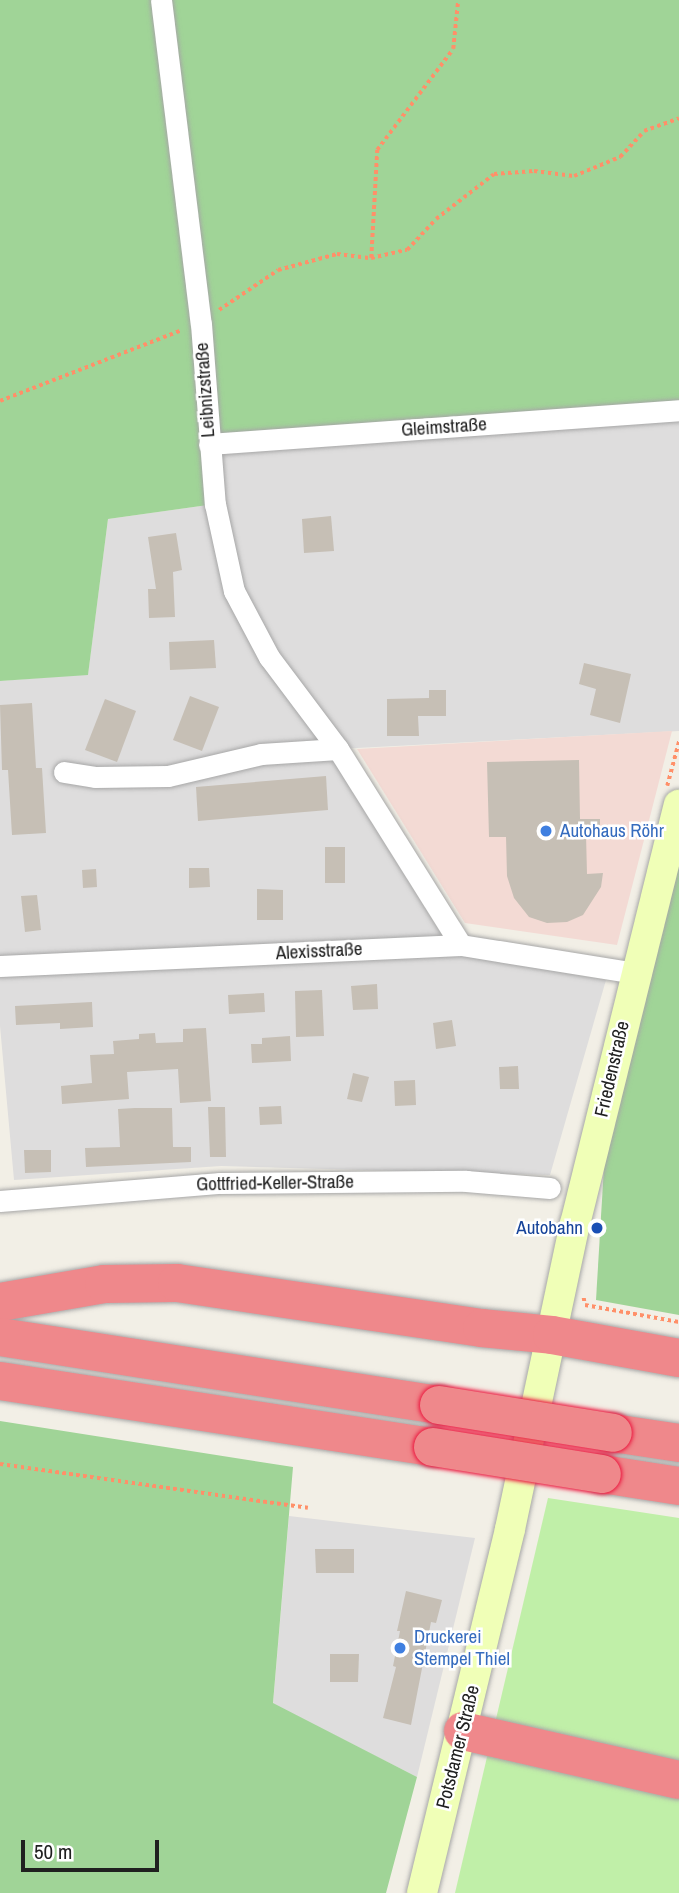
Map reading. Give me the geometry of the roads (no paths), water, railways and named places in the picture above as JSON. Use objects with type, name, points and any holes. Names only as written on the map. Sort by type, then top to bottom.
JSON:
[{"type":"highway","points":[[0,1302],[104,1284],[177,1283],[482,1328],[552,1335],[679,1358]]},
{"type":"highway","points":[[0,1337],[679,1443]]},
{"type":"highway","points":[[0,1381],[679,1486]]},
{"type":"highway","points":[[463,1731],[679,1780]]},
{"type":"main road","name":"Friedenstraße","points":[[503,1559],[575,1224],[635,973],[679,805]]},
{"type":"main road","name":"Potsdamer Straße","points":[[422,1893],[503,1559]]},
{"type":"street","name":"Leibnizstraße","points":[[161,0],[201,324],[215,504],[234,591],[269,657],[338,749],[461,945]]},
{"type":"street","name":"Gleimstraße","points":[[209,444],[679,410]]},
{"type":"street","points":[[64,772],[95,777],[167,776],[261,754],[338,749]]},
{"type":"street","name":"Alexisstraße","points":[[0,967],[461,945],[635,973]]},
{"type":"street","name":"Gottfried-Keller-Straße","points":[[0,1201],[220,1182],[466,1181],[551,1188]]},
{"type":"place","name":"Autohaus Röhr","points":[[546,831]]},
{"type":"place","name":"Autobahn","points":[[597,1228]]},
{"type":"place","name":"Druckerei Stempel Thiel","points":[[400,1648]]}]
